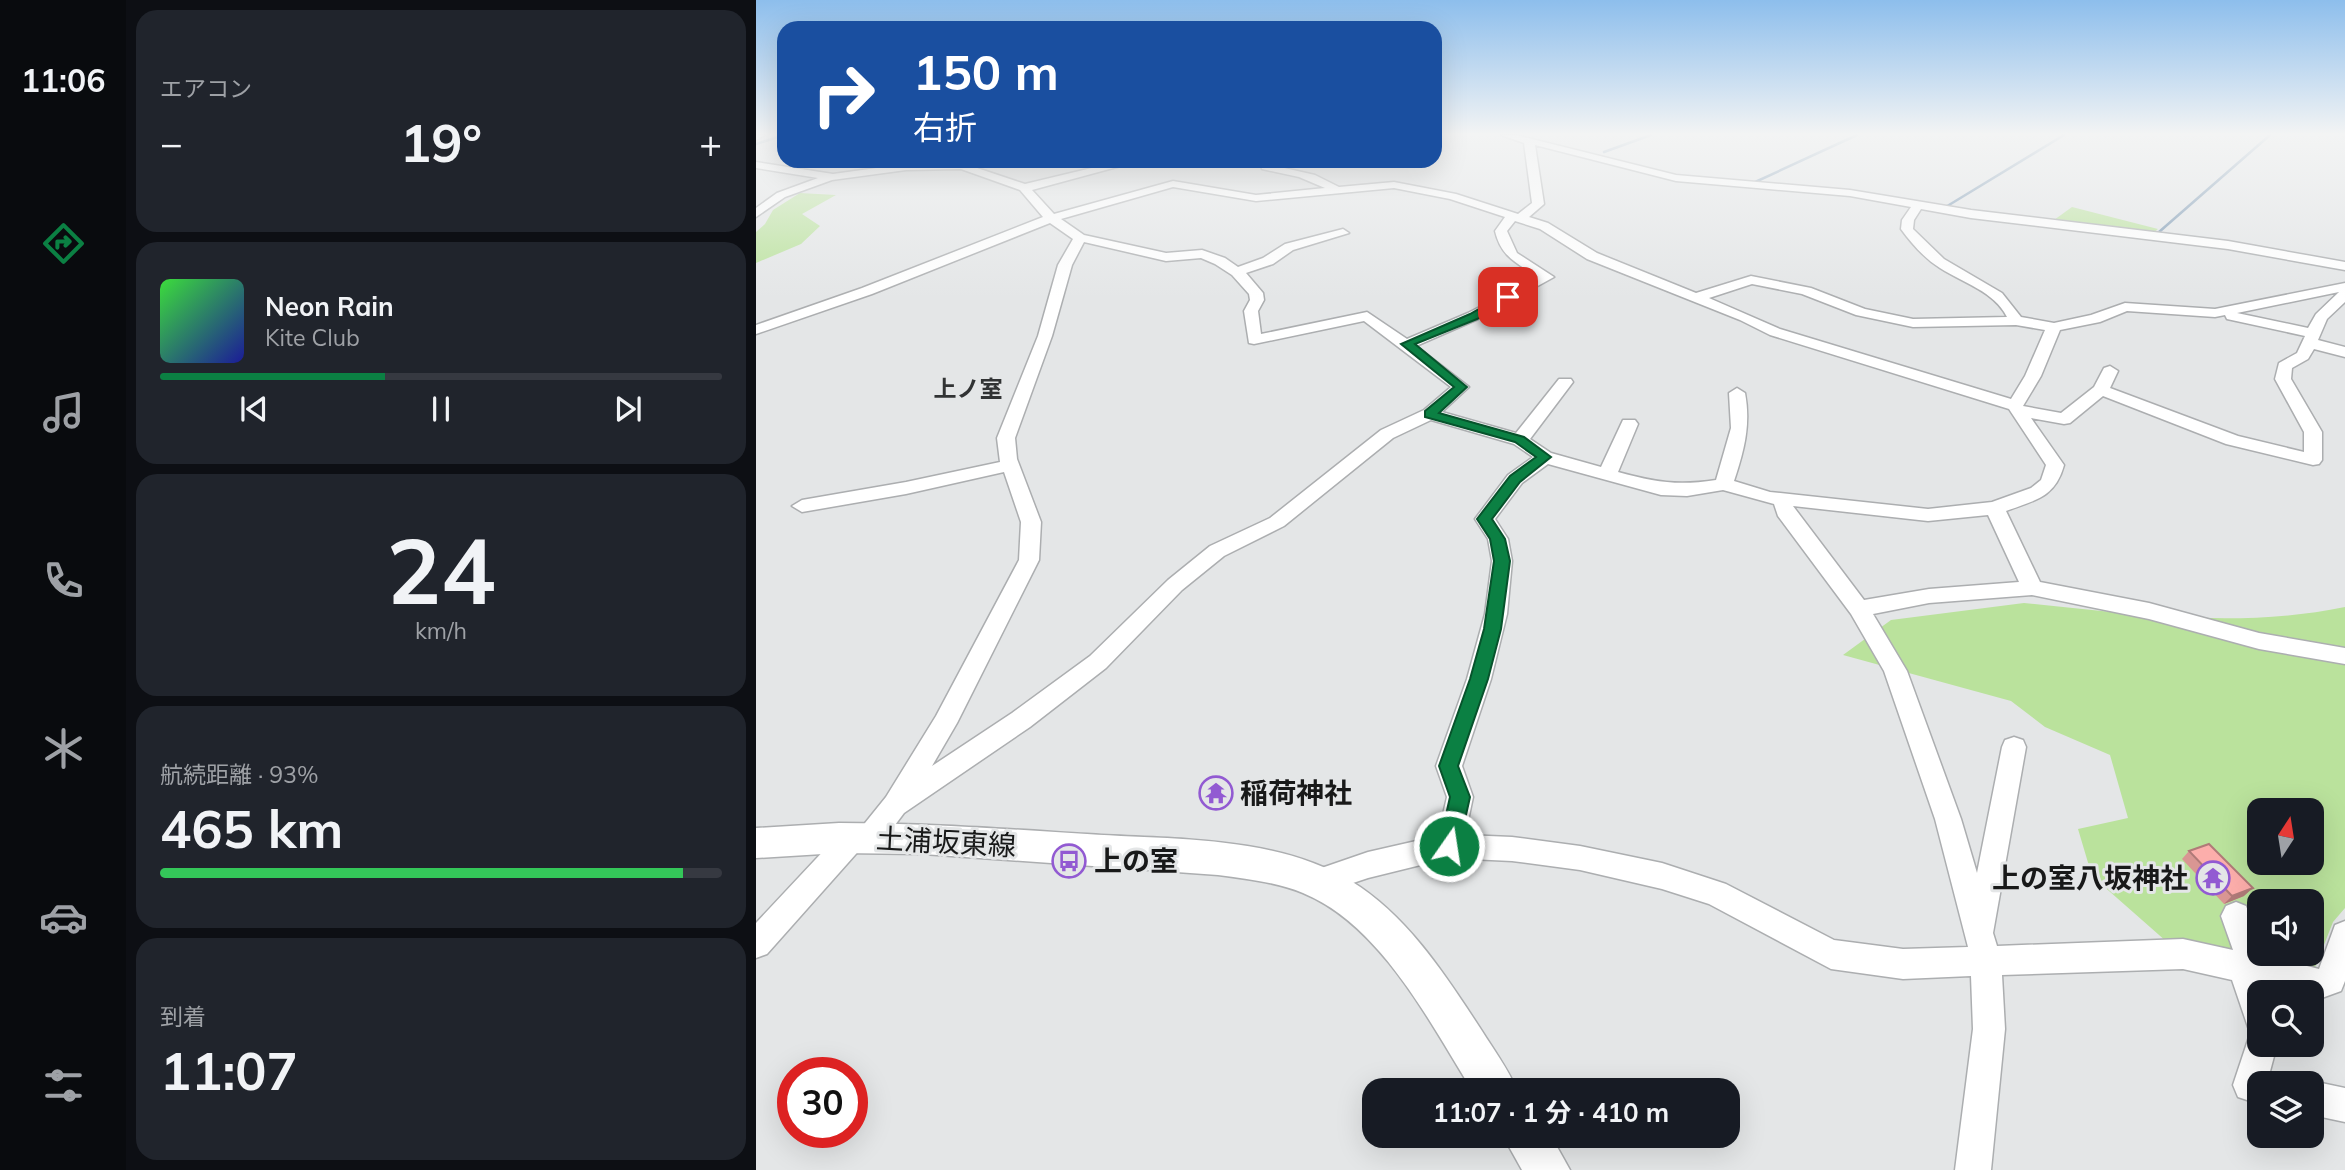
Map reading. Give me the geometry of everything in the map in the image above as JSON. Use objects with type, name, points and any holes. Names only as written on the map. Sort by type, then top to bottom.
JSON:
[{"type":"main road","name":"土浦坂東線","points":[[756,843],[862,837],[969,842],[1215,860],[1260,866],[1317,882],[1363,912],[1399,944],[1433,991],[1488,1078]]},
{"type":"main road","points":[[1533,1148],[1548,1170]]},
{"type":"street","points":[[756,213],[781,195],[796,190]]},
{"type":"street","points":[[756,944],[895,805],[1021,720],[1098,662],[1175,585],[1217,551],[1277,522],[1387,434],[1430,414],[1461,387],[1367,316],[1254,340],[1251,311],[1257,300],[1256,293],[1237,272],[1202,254],[1166,257],[1108,242],[1080,238],[1051,218],[1025,190]]},
{"type":"street","points":[[756,330],[867,291],[1051,218],[1152,190]]},
{"type":"street","points":[[1206,190],[1256,198],[1341,190]]},
{"type":"street","points":[[1422,190],[1452,196],[1544,226],[1592,256],[1696,297],[1774,332],[2016,408],[2064,419],[2101,390],[2110,371]]},
{"type":"street","points":[[1407,344],[1474,316],[1547,277],[1524,265],[1503,245],[1501,232],[1516,218],[1538,204],[1536,190]]},
{"type":"street","points":[[1811,190],[1850,193],[1970,214],[2228,245],[2345,266]]},
{"type":"street","points":[[1918,205],[1908,220],[1907,229],[1912,237],[1934,258],[1994,292],[2009,305],[2016,321]]},
{"type":"street","points":[[1237,272],[1268,261],[1289,247],[1343,233]]},
{"type":"street","points":[[895,805],[945,723],[1029,560],[1031,522],[1010,465],[1006,438],[1045,336],[1065,265],[1080,238]]},
{"type":"street","points":[[1696,297],[1751,280],[1806,291],[1861,312],[1913,323],[2016,321],[2054,327],[2095,319],[2125,307],[2220,312],[2312,339],[2345,352]]},
{"type":"street","points":[[2220,312],[2345,287]]},
{"type":"street","points":[[2101,390],[2232,440],[2313,460],[2313,432],[2283,379],[2284,366],[2303,356],[2321,317],[2345,294]]},
{"type":"street","points":[[2016,408],[2054,327]]},
{"type":"street","points":[[1520,440],[1565,383]]},
{"type":"street","points":[[1724,484],[1738,440],[1742,415],[1737,393]]},
{"type":"street","points":[[1430,414],[1520,440],[1545,457],[1661,489],[1687,491],[1724,484],[1768,498],[1928,514],[1995,508],[2038,492],[2050,482],[2054,465],[2016,408]]},
{"type":"street","points":[[1607,475],[1629,424]]},
{"type":"street","points":[[1449,846],[1460,797],[1449,766],[1479,679],[1491,633],[1502,561],[1498,539],[1485,519],[1515,479],[1545,457]]},
{"type":"street","points":[[802,506],[906,488],[1010,465]]},
{"type":"street","points":[[1782,499],[1785,512],[1859,609],[1895,671],[1948,819],[1982,948],[1989,1029],[1973,1170]]},
{"type":"street","points":[[1995,508],[2032,587]]},
{"type":"street","points":[[1859,609],[1929,596],[2032,587],[2149,611],[2259,642],[2345,656]]},
{"type":"street","points":[[1982,948],[2014,747]]},
{"type":"street","points":[[1317,882],[1368,865],[1449,846],[1512,849],[1580,858],[1662,876],[1716,893],[1831,954],[1903,964],[1982,948],[2183,954],[2319,984],[2330,980],[2339,972],[2345,935]]},
{"type":"street","points":[[2236,916],[2252,980]]},
{"type":"street","points":[[2324,1101],[2345,1105]]},
{"type":"green space","points":[[800,193],[836,195],[802,214],[820,226],[801,244],[756,263],[756,232],[765,224],[773,210]]},
{"type":"green space","points":[[2072,207],[2158,229],[2153,233],[2054,220]]},
{"type":"green space","points":[[2024,603],[2144,615],[2225,618],[2305,614],[2345,607],[2345,908],[2333,922],[2324,945],[2324,889],[2247,889],[2247,957],[2167,942],[2092,876],[2078,829],[2128,818],[2110,755],[2045,727],[2011,701],[1843,655],[1891,620]]},
{"type":"green space","points":[[2293,966],[2316,966],[2314,970]]},
{"type":"building","points":[[2209,844],[2253,888],[2232,896],[2189,851]]},
{"type":"waterway","points":[[1944,208],[1974,190]]},
{"type":"waterway","points":[[2159,232],[2208,190]]},
{"type":"place","name":"稲荷神社","points":[[1216,793]]},
{"type":"place","name":"上の室","points":[[1069,861]]},
{"type":"place","name":"上の室八坂神社","points":[[2213,878]]},
{"type":"district","name":"上ノ室","points":[[968,389]]},
{"type":"route","points":[[1449,846],[1460,797],[1449,766],[1493,629],[1502,561],[1498,539],[1485,519],[1515,479],[1545,457],[1520,440],[1430,414],[1461,387],[1407,344],[1474,316],[1508,297]]}]
